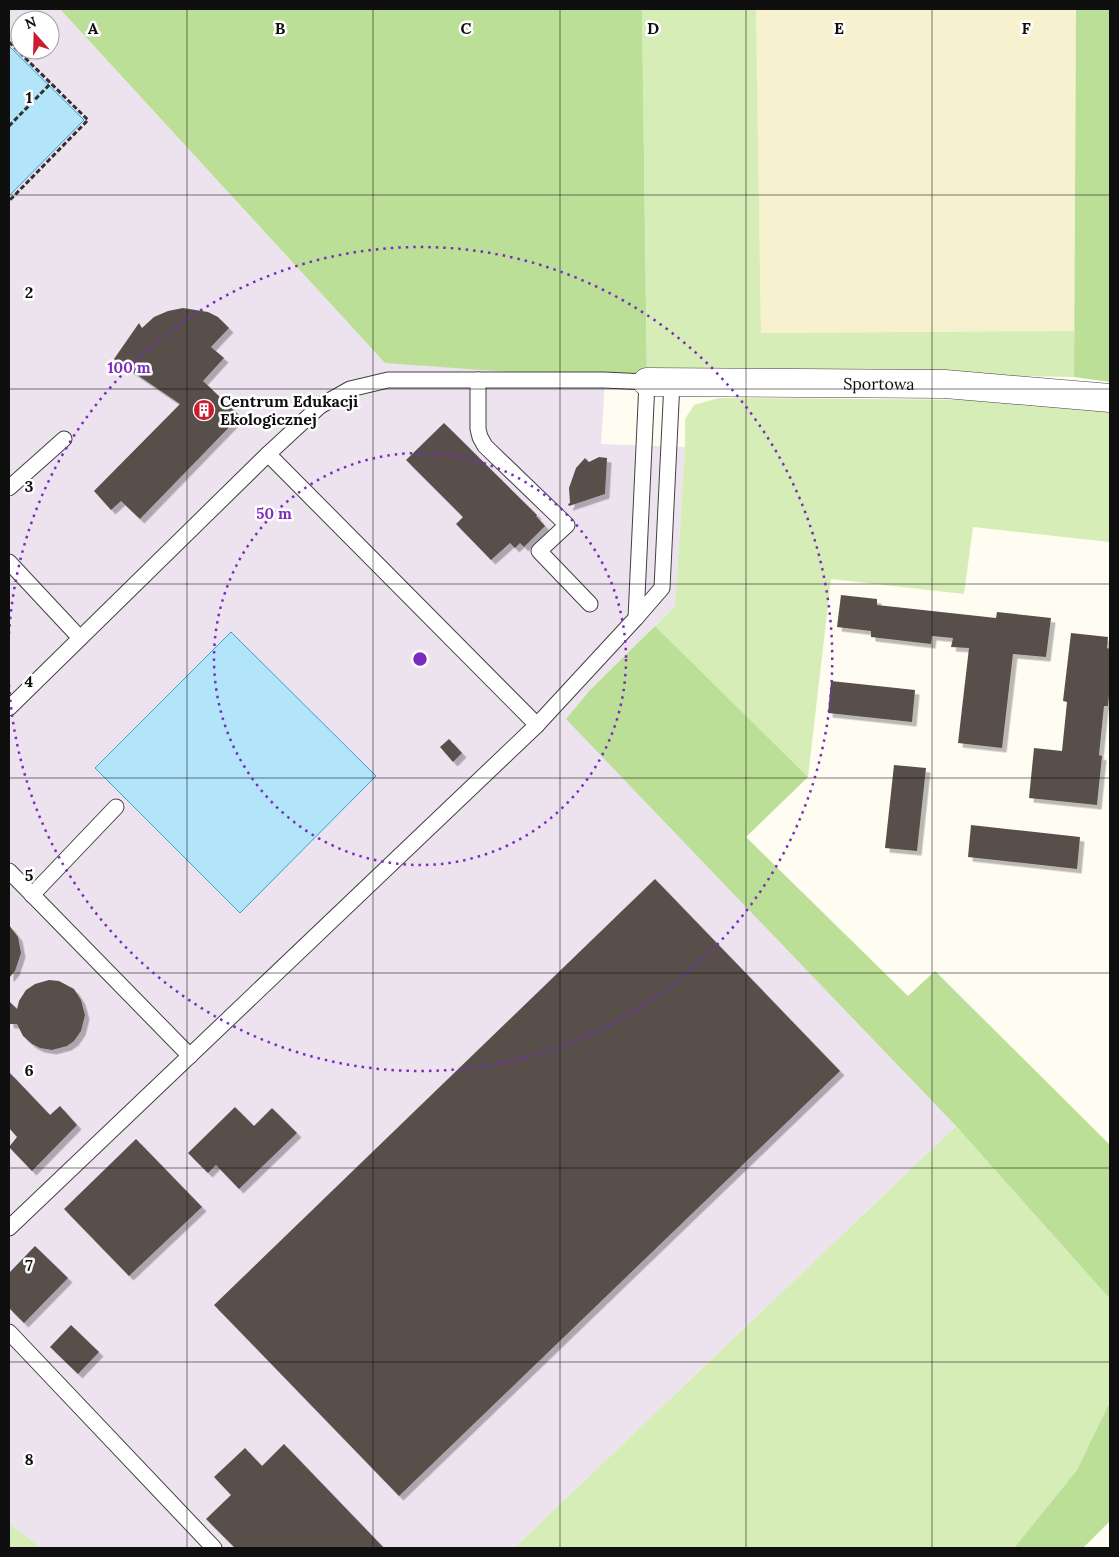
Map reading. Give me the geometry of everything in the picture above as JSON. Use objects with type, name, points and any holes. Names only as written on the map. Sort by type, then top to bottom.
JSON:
[{"type":"street","name":"Sportowa","points":[[660,382],[945,384],[1110,398]]},
{"type":"lane","points":[[9,708],[268,454],[320,406],[350,389],[388,380],[604,380],[660,382]]},
{"type":"lane","points":[[478,380],[478,429],[480,437],[486,446],[567,524],[539,551],[590,604]]},
{"type":"lane","points":[[9,1228],[537,725],[662,588],[660,382]]},
{"type":"lane","points":[[636,618],[660,382]]},
{"type":"lane","points":[[9,488],[64,439]]},
{"type":"lane","points":[[268,454],[537,725]]},
{"type":"lane","points":[[9,562],[80,638]]},
{"type":"lane","points":[[32,895],[116,807]]},
{"type":"lane","points":[[9,871],[190,1056]]},
{"type":"lane","points":[[9,1332],[214,1548]]},
{"type":"path","points":[[9,201],[88,120],[27,60]]},
{"type":"path","points":[[9,126],[51,83]]},
{"type":"shaded area","points":[[9,9],[60,9],[385,363],[606,366],[601,444],[685,447],[675,606],[591,689],[567,719],[956,1126],[514,1548],[42,1548],[9,1524]]},
{"type":"shaded area","points":[[756,9],[1076,9],[1074,331],[761,333]]},
{"type":"green space","points":[[60,9],[642,9],[647,382],[385,363]]},
{"type":"green space","points":[[642,9],[756,9],[761,333],[1074,331],[1074,377],[647,369]]},
{"type":"green space","points":[[1076,9],[1110,9],[1110,382],[1074,377]]},
{"type":"green space","points":[[719,398],[987,400],[1110,412],[1110,542],[973,527],[964,594],[831,579],[808,777],[655,626],[675,606],[685,419],[694,405]]},
{"type":"green space","points":[[655,626],[808,777],[746,837],[908,996],[935,971],[1110,1145],[1110,1299],[956,1126],[566,719],[591,689]]},
{"type":"green space","points":[[956,1126],[1110,1299],[1109,1406],[1077,1470],[1014,1548],[514,1548]]},
{"type":"green space","points":[[1110,1402],[1110,1521],[1083,1548],[1014,1548],[1077,1470]]},
{"type":"green space","points":[[9,1524],[42,1548],[9,1548]]},
{"type":"water","points":[[9,46],[10,60],[23,60],[84,120],[9,196]]},
{"type":"water","points":[[231,632],[376,776],[240,913],[95,768]]},
{"type":"building","name":"Centrum Edukacji Ekologicznej","points":[[183,308],[208,312],[218,317],[229,328],[211,347],[224,358],[203,381],[240,416],[140,519],[121,501],[111,510],[94,491],[180,404],[114,359],[139,323],[142,328],[154,317],[168,311]]},
{"type":"building","points":[[444,423],[537,515],[545,526],[524,547],[520,543],[515,548],[510,543],[491,560],[456,524],[463,517],[406,460]]},
{"type":"building","points":[[599,457],[607,458],[605,494],[569,506],[569,488],[576,468],[585,458],[589,462]]},
{"type":"building","points":[[841,595],[877,599],[877,605],[996,618],[997,612],[1051,618],[1046,657],[1013,654],[1002,748],[958,743],[969,648],[951,647],[953,638],[932,636],[931,644],[871,637],[871,631],[837,627]]},
{"type":"building","points":[[1071,633],[1108,637],[1107,648],[1110,649],[1110,685],[1108,706],[1104,706],[1099,755],[1102,756],[1097,805],[1029,798],[1034,748],[1062,751],[1067,702],[1063,701]]},
{"type":"building","points":[[831,681],[915,690],[912,722],[828,713]]},
{"type":"building","points":[[449,739],[462,753],[453,762],[440,747]]},
{"type":"building","points":[[894,765],[926,768],[917,851],[885,848]]},
{"type":"building","points":[[971,825],[1080,837],[1077,869],[968,857]]},
{"type":"building","points":[[655,879],[840,1071],[399,1496],[214,1305]]},
{"type":"building","points":[[9,925],[18,937],[21,953],[15,971],[9,978]]},
{"type":"building","points":[[49,980],[59,981],[74,989],[81,1000],[85,1015],[81,1031],[74,1041],[67,1046],[52,1050],[40,1048],[32,1044],[23,1036],[17,1024],[10,1024],[9,1022],[9,1001],[17,1009],[19,1001],[26,990],[35,984]]},
{"type":"building","points":[[10,1073],[50,1115],[60,1106],[77,1125],[32,1171],[9,1147],[17,1137],[9,1128]]},
{"type":"building","points":[[235,1107],[254,1126],[272,1108],[297,1133],[239,1189],[216,1165],[208,1173],[188,1153]]},
{"type":"building","points":[[136,1139],[202,1207],[129,1276],[64,1209]]},
{"type":"building","points":[[35,1246],[68,1278],[24,1323],[9,1308],[9,1273]]},
{"type":"building","points":[[71,1325],[99,1352],[78,1374],[50,1347]]},
{"type":"building","points":[[284,1444],[384,1548],[235,1548],[206,1519],[231,1495],[214,1477],[245,1448],[262,1466]]},
{"type":"place","name":"Centrum Edukacji Ekologicznej","points":[[204,410]]}]
